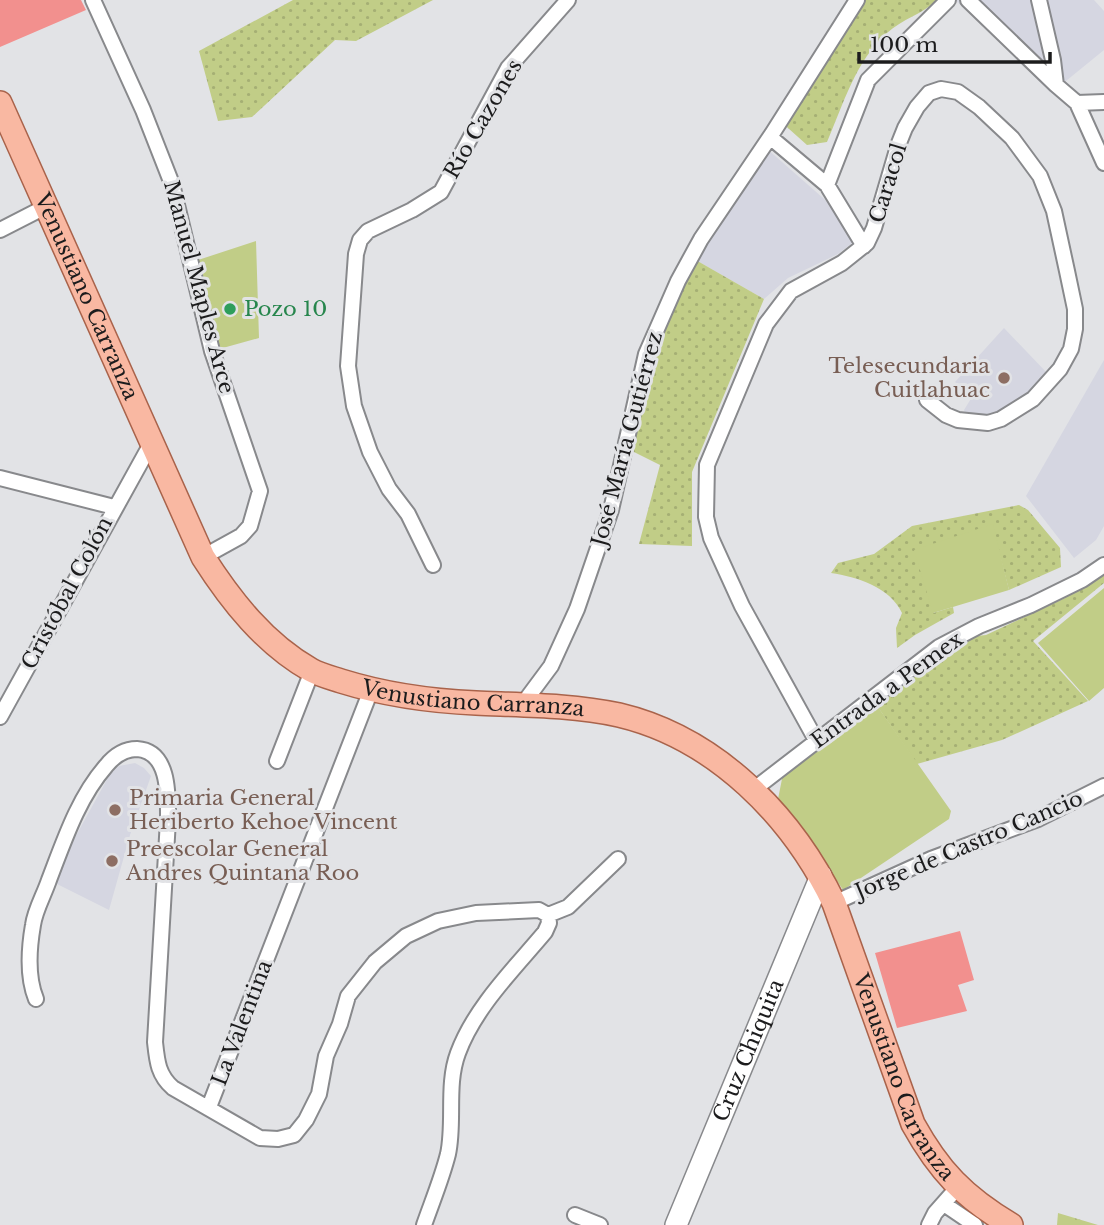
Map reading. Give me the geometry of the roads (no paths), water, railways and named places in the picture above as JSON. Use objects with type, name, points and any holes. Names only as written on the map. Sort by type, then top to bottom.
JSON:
[{"type":"main road","name":"Venustiano Carranza","points":[[0,103],[203,556],[223,589],[246,617],[313,671],[371,690],[432,701],[593,710],[632,719],[672,732],[753,790],[782,820],[821,876],[834,904],[913,1124],[951,1196],[985,1210],[1011,1225]]},
{"type":"street","name":"Manuel Maples Arce","points":[[93,0],[173,184],[212,351],[260,491],[250,526],[241,537],[203,556]]},
{"type":"street","name":"Río Cazones","points":[[433,565],[408,514],[389,489],[370,452],[354,406],[348,366],[356,254],[360,240],[368,231],[412,210],[440,192],[508,68],[568,0]]},
{"type":"street","name":"José María Gutiérrez","points":[[522,705],[551,666],[577,609],[611,510],[646,354],[678,281],[701,239],[857,0]]},
{"type":"street","points":[[827,185],[868,80],[948,0]]},
{"type":"street","points":[[968,0],[1077,103],[1104,163]]},
{"type":"street","points":[[1039,0],[1056,85]]},
{"type":"street","name":"Caracol","points":[[816,740],[742,607],[710,538],[705,517],[707,465],[766,324],[791,291],[842,263],[867,243],[902,135],[917,107],[929,93],[941,89],[958,92],[979,107],[1012,138],[1040,176],[1054,211],[1075,309],[1070,349],[1060,369],[1033,399],[1015,412],[988,423],[958,420],[946,415],[927,400]]},
{"type":"street","points":[[1077,103],[1104,102]]},
{"type":"street","points":[[770,137],[827,185],[864,246]]},
{"type":"street","points":[[0,230],[45,207]]},
{"type":"street","name":"Cristóbal Colón","points":[[0,717],[152,442]]},
{"type":"street","name":"Cristóbal Colón","points":[[0,478],[114,507]]},
{"type":"street","name":"Entrada a Pemex","points":[[753,790],[939,647],[979,625],[1061,590],[1104,565]]},
{"type":"street","points":[[277,761],[313,671]]},
{"type":"street","name":"La Valentina","points":[[371,690],[209,1107],[260,1138],[278,1139],[294,1135],[306,1120],[318,1094],[326,1056],[340,1024],[348,996],[375,962],[406,936],[438,921],[476,913],[523,910],[539,910],[548,915]]},
{"type":"street","points":[[36,999],[32,990],[30,948],[33,922],[71,823],[93,782],[107,764],[121,752],[135,749],[146,751],[155,756],[162,765],[167,788],[168,820],[155,1042],[158,1069],[164,1081],[173,1088],[209,1107]]},
{"type":"street","name":"Jorge de Castro Cancio","points":[[834,904],[931,859],[1038,819],[1104,786]]},
{"type":"street","points":[[424,1225],[448,1152],[451,1091],[457,1056],[468,1029],[545,932],[549,923],[548,915],[568,908],[618,859]]},
{"type":"street","name":"Cruz Chiquita","points":[[676,1225],[821,876]]},
{"type":"street","points":[[929,1225],[935,1213],[951,1196]]},
{"type":"street","name":"Venustiano Carranza","points":[[951,1196],[975,1225]]},
{"type":"street","points":[[575,1215],[600,1225]]},
{"type":"place","name":"Pozo 10","points":[[230,309]]},
{"type":"place","name":"Telesecundaria Cuitlahuac","points":[[1004,378]]},
{"type":"place","name":"Primaria General Heriberto Kehoe Vincent","points":[[115,810]]},
{"type":"place","name":"Preescolar General Andres Quintana Roo","points":[[112,861]]}]
